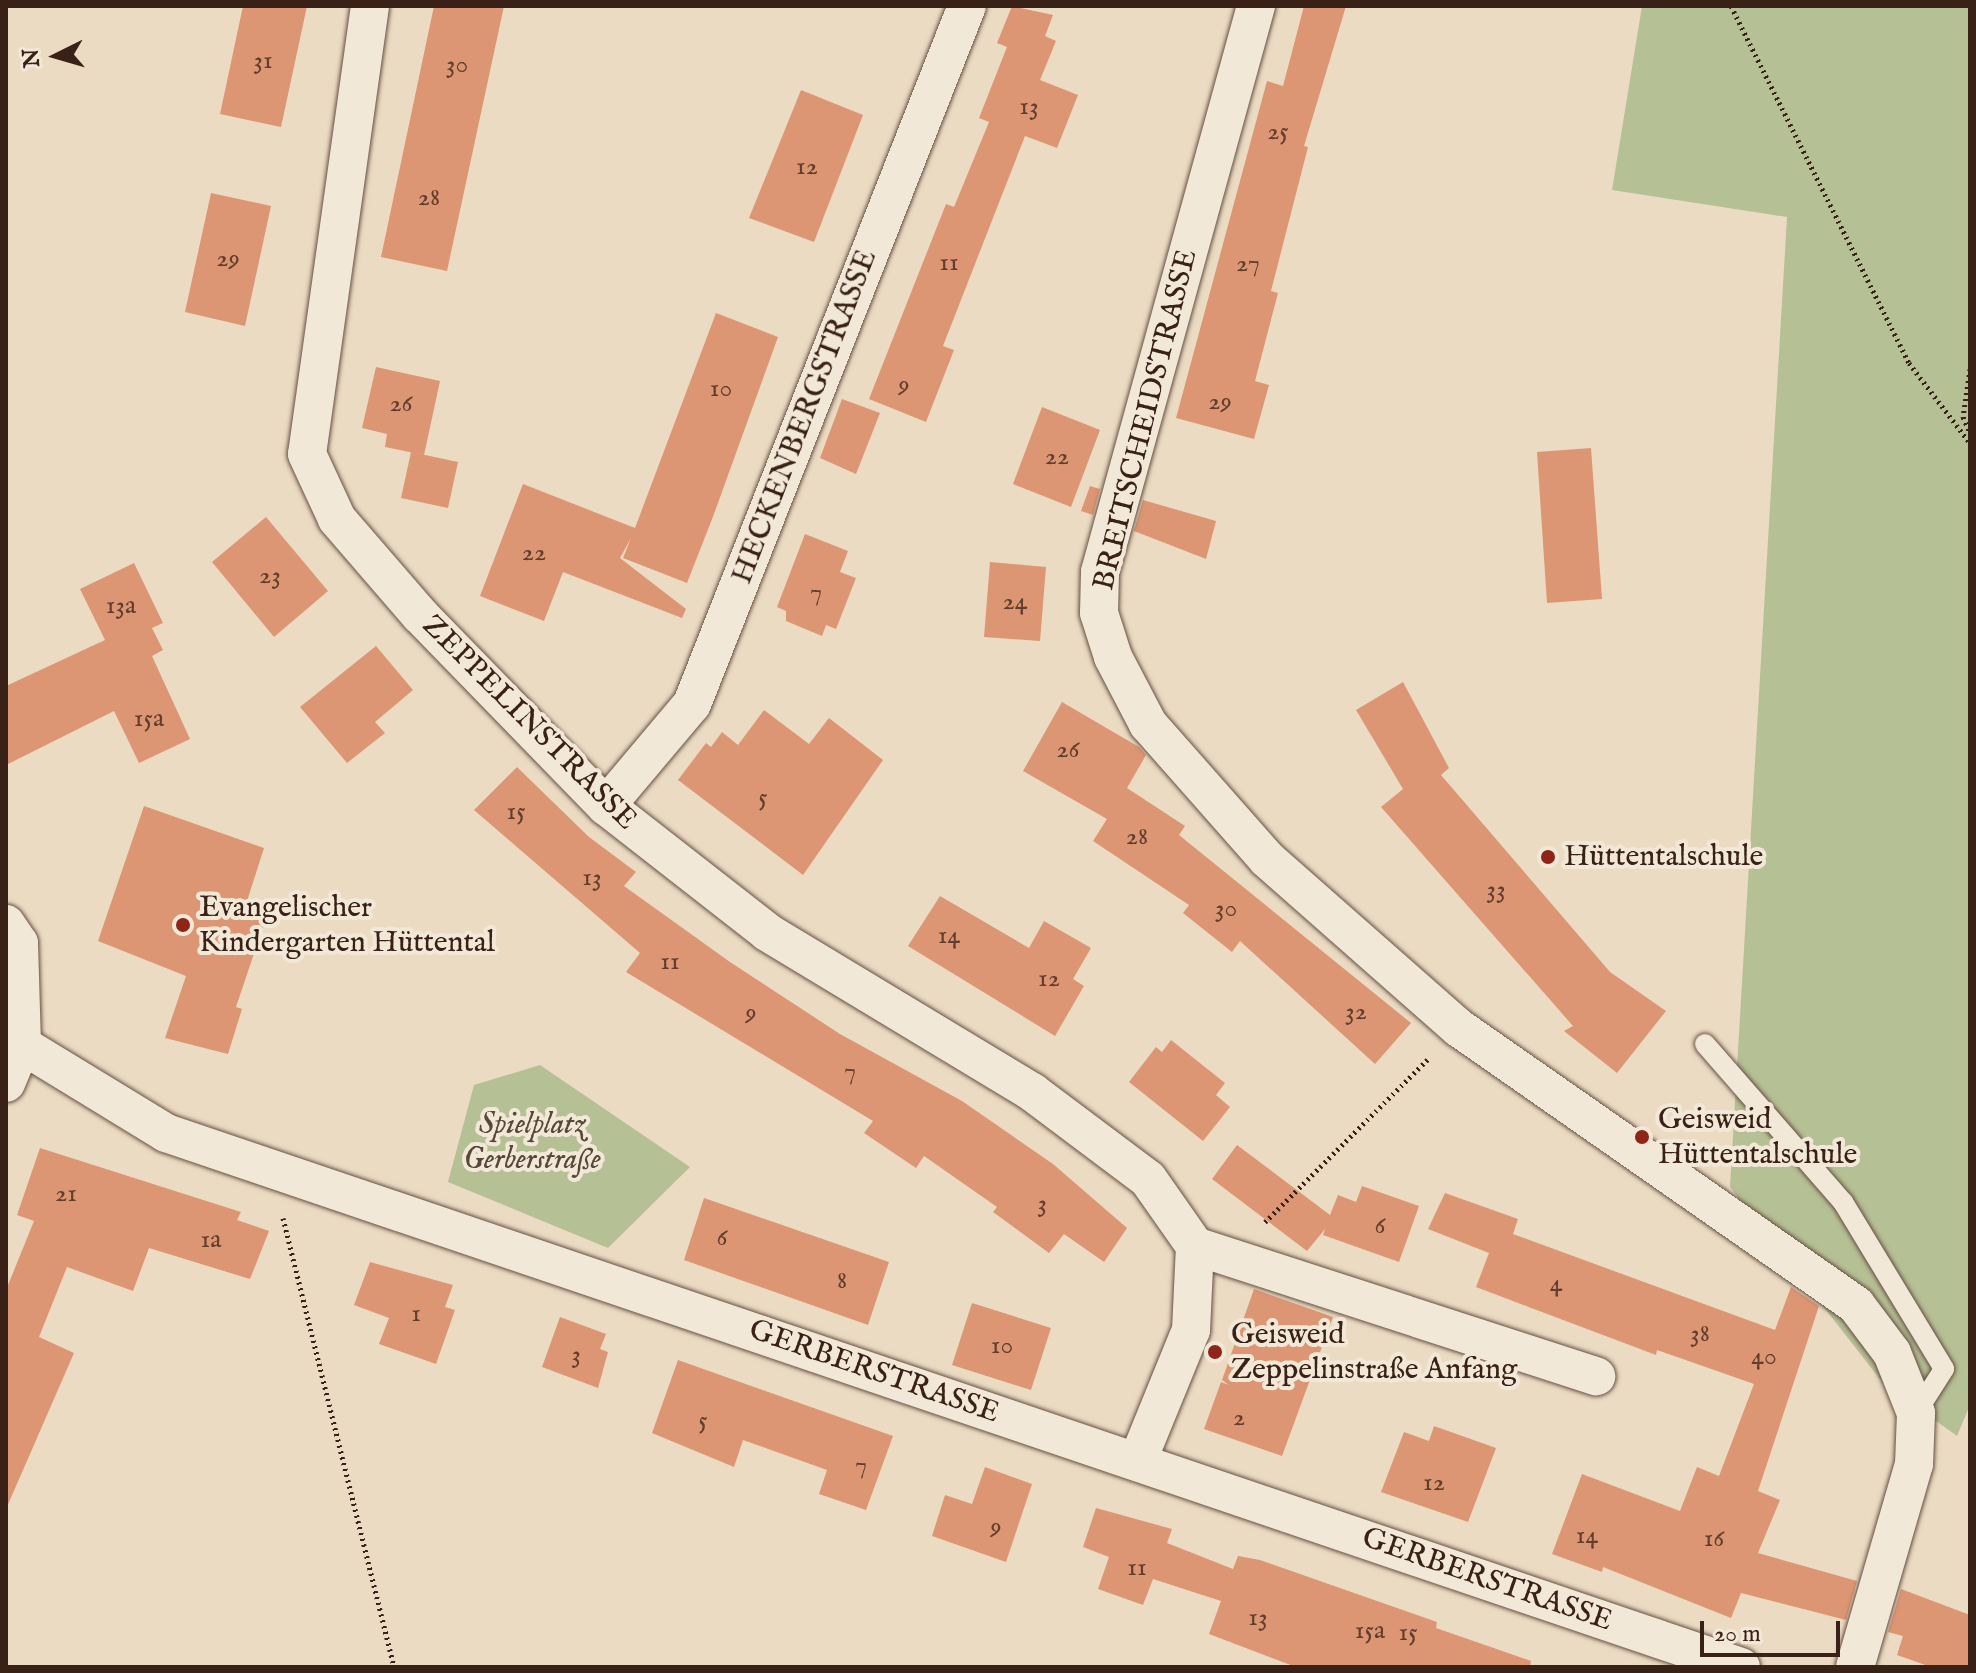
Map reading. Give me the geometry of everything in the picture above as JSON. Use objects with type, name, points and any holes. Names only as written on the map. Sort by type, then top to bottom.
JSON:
[{"type":"street","name":"ZEPPELINSTRASSE","points":[[370,6],[307,454],[337,519],[420,615],[606,806],[767,932],[1044,1100],[1148,1179],[1195,1246]]},
{"type":"street","name":"HECKENBERGSTRASSE","points":[[606,806],[692,704],[967,6]]},
{"type":"street","name":"BREITSCHEIDSTRASSE","points":[[1256,6],[1100,572],[1099,613],[1113,657],[1148,724],[1267,859],[1459,1028],[1856,1305],[1892,1353],[1916,1413],[1914,1464],[1902,1519],[1855,1667]]},
{"type":"street","points":[[6,924],[19,943],[22,1045],[6,1083]]},
{"type":"street","name":"GERBERSTRASSE","points":[[22,1045],[166,1133],[1138,1460],[1741,1667]]},
{"type":"street","points":[[1138,1460],[1191,1330],[1195,1246],[1596,1376]]},
{"type":"lane","points":[[1705,1044],[1843,1202],[1944,1369],[1916,1413]]},
{"type":"path","points":[[1731,6],[1909,363],[1970,443]]},
{"type":"path","points":[[1970,369],[1963,417],[1970,433]]},
{"type":"path","points":[[1195,1246],[1256,1231],[1459,1028]]},
{"type":"path","points":[[270,1168],[394,1667]]},
{"type":"green space","points":[[1642,6],[1970,6],[1970,1405],[1957,1436],[1883,1383],[1730,1187],[1787,217],[1612,190]]},
{"type":"green space","name":"Spielplatz Gerberstraße","points":[[540,1065],[690,1167],[608,1248],[448,1182],[474,1085]]},
{"type":"building","points":[[243,6],[307,6],[281,127],[220,114]]},
{"type":"building","points":[[434,6],[504,6],[447,271],[381,257]]},
{"type":"building","points":[[1012,6],[1053,15],[1045,36],[1056,41],[1040,80],[1078,95],[1057,148],[1025,136],[943,346],[954,350],[926,422],[869,399],[946,204],[954,207],[989,122],[979,118],[1007,47],[997,43]]},
{"type":"building","points":[[1304,6],[1346,6],[1304,146],[1308,147],[1271,291],[1278,293],[1255,381],[1269,385],[1254,439],[1176,418],[1267,81],[1283,86]]},
{"type":"building","points":[[801,90],[863,115],[814,242],[749,218]]},
{"type":"building","points":[[211,193],[271,206],[245,326],[185,312]]},
{"type":"building","points":[[716,313],[778,337],[687,583],[623,558],[631,538],[620,558],[686,609],[682,618],[563,572],[544,621],[480,596],[523,484],[635,528]]},
{"type":"building","points":[[376,367],[440,381],[424,455],[385,447],[387,434],[362,428]]},
{"type":"building","points":[[842,399],[880,413],[856,474],[820,458]]},
{"type":"building","points":[[1042,407],[1100,430],[1071,507],[1013,484]]},
{"type":"building","points":[[1591,448],[1602,599],[1547,603],[1537,452]]},
{"type":"building","points":[[411,452],[458,462],[448,508],[401,498]]},
{"type":"building","points":[[1090,486],[1100,489],[1093,515],[1081,511]]},
{"type":"building","points":[[1143,500],[1216,521],[1206,559],[1134,531]]},
{"type":"building","points":[[266,517],[328,591],[274,637],[212,562]]},
{"type":"building","points":[[805,534],[848,551],[840,572],[856,578],[836,629],[826,625],[822,636],[786,621],[786,611],[777,607]]},
{"type":"building","points":[[990,562],[1046,567],[1040,641],[984,637]]},
{"type":"building","points":[[134,563],[163,623],[152,628],[163,650],[152,656],[190,739],[139,763],[114,711],[6,765],[6,686],[105,640],[80,589]]},
{"type":"building","points":[[376,646],[413,690],[375,722],[385,733],[347,763],[300,707]]},
{"type":"building","points":[[1403,682],[1449,768],[1441,775],[1610,972],[1666,1011],[1617,1073],[1564,1031],[1573,1026],[1381,807],[1403,789],[1356,710]]},
{"type":"building","points":[[1062,702],[1139,747],[1146,755],[1127,788],[1185,826],[1179,835],[1411,1023],[1375,1064],[1240,941],[1232,952],[1183,913],[1189,905],[1093,841],[1107,819],[1023,771]]},
{"type":"building","points":[[764,710],[809,744],[829,718],[883,760],[803,875],[678,780],[706,743],[711,747],[722,732],[738,745]]},
{"type":"building","points":[[517,767],[589,837],[636,872],[624,886],[730,962],[840,1034],[962,1101],[1053,1164],[1127,1228],[1104,1262],[1064,1234],[1049,1253],[993,1212],[997,1207],[924,1156],[916,1168],[864,1133],[873,1121],[626,972],[640,953],[474,810]]},
{"type":"building","name":"Evangelischer Kindergarten Hüttental","points":[[144,806],[264,848],[247,901],[269,909],[236,1007],[242,1009],[228,1054],[165,1038],[186,976],[98,941]]},
{"type":"building","points":[[940,896],[1029,948],[1044,921],[1091,948],[1073,979],[1084,986],[1055,1036],[908,946]]},
{"type":"building","points":[[1171,1040],[1225,1083],[1216,1095],[1230,1107],[1203,1141],[1129,1082],[1156,1047],[1162,1052]]},
{"type":"building","points":[[1237,1145],[1330,1215],[1338,1195],[1356,1202],[1362,1186],[1419,1206],[1399,1262],[1323,1235],[1325,1229],[1307,1251],[1212,1179]]},
{"type":"building","points":[[40,1148],[241,1212],[237,1220],[269,1231],[250,1279],[149,1248],[133,1291],[67,1267],[39,1337],[74,1353],[6,1509],[6,1290],[34,1221],[17,1215]]},
{"type":"building","points":[[1445,1193],[1518,1219],[1513,1234],[1775,1330],[1791,1287],[1819,1306],[1758,1491],[1780,1500],[1758,1553],[1857,1581],[1846,1620],[1741,1593],[1731,1618],[1603,1567],[1602,1572],[1552,1554],[1582,1474],[1680,1511],[1697,1467],[1719,1476],[1754,1384],[1657,1350],[1656,1355],[1476,1287],[1489,1253],[1428,1229]]},
{"type":"building","points":[[704,1198],[889,1262],[868,1325],[684,1260]]},
{"type":"building","points":[[370,1262],[453,1285],[445,1307],[455,1310],[436,1364],[379,1344],[389,1318],[354,1305]]},
{"type":"building","points":[[1254,1289],[1333,1317],[1282,1456],[1204,1429],[1221,1382],[1229,1385],[1222,1380]]},
{"type":"building","points":[[972,1303],[1051,1328],[1031,1390],[952,1365]]},
{"type":"building","points":[[560,1317],[606,1334],[600,1349],[608,1352],[598,1388],[542,1367]]},
{"type":"building","points":[[678,1360],[893,1436],[866,1510],[819,1494],[827,1470],[743,1440],[734,1467],[652,1433]]},
{"type":"building","points":[[1434,1426],[1496,1448],[1468,1522],[1381,1492],[1404,1432],[1429,1441]]},
{"type":"building","points":[[985,1467],[1032,1484],[1006,1562],[932,1536],[945,1495],[972,1504]]},
{"type":"building","points":[[1096,1508],[1172,1529],[1167,1543],[1233,1569],[1238,1556],[1260,1560],[1437,1622],[1436,1628],[1531,1661],[1530,1667],[1296,1667],[1209,1634],[1221,1601],[1153,1579],[1143,1605],[1098,1589],[1109,1557],[1083,1547]]},
{"type":"building","points":[[1901,1589],[1970,1615],[1970,1667],[1931,1667],[1897,1655],[1903,1636],[1888,1632]]},
{"type":"place","name":"Hüttentalschule","points":[[1548,857]]},
{"type":"place","name":"Evangelischer Kindergarten Hüttental","points":[[183,925]]},
{"type":"place","name":"Geisweid Hüttentalschule","points":[[1642,1137]]},
{"type":"place","name":"Geisweid Zeppelinstraße Anfang","points":[[1215,1352]]}]
